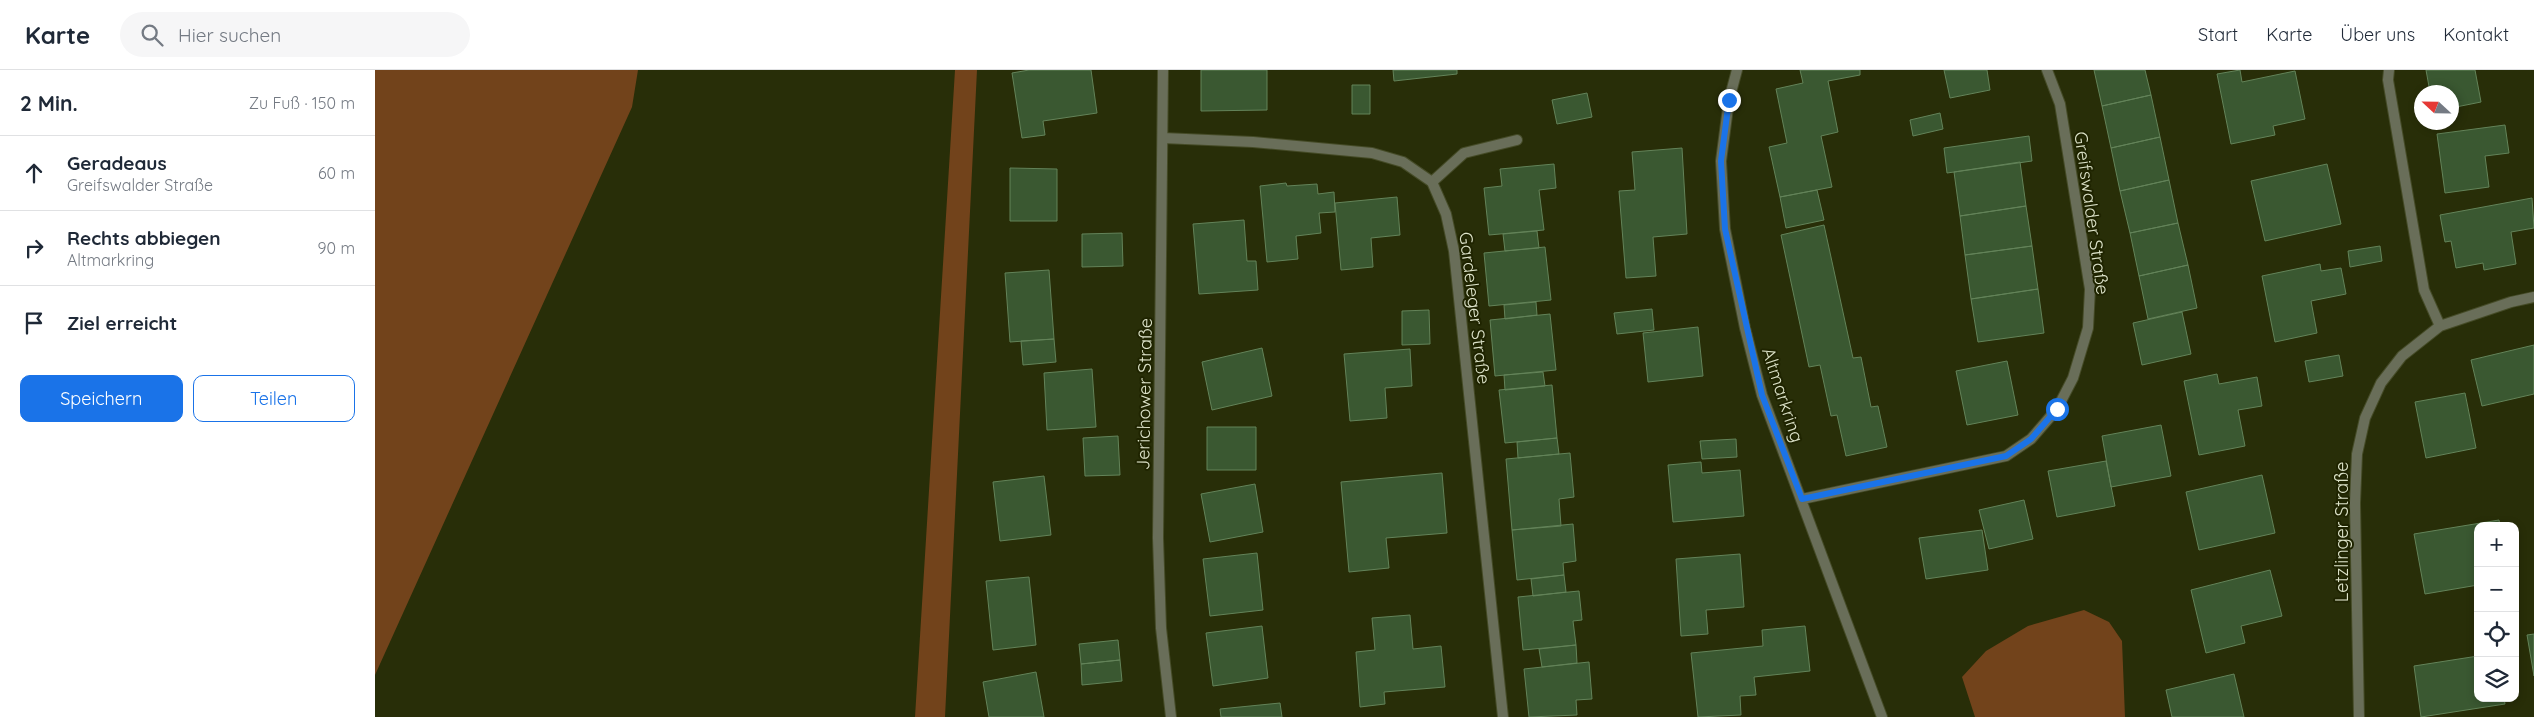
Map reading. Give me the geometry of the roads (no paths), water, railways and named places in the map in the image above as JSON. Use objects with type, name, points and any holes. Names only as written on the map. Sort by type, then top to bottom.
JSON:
[{"type":"street","name":"Jerichower Straße","points":[[1163,70],[1158,538],[1161,628],[1171,717]]},
{"type":"street","name":"Altmarkring","points":[[1737,70],[1729,100],[1721,161],[1725,229],[1762,395],[1882,717]]},
{"type":"street","name":"Greifswalder Straße","points":[[1802,499],[2006,456],[2031,439],[2057,409],[2073,378],[2087,328],[2091,289],[2059,104],[2047,70]]},
{"type":"street","points":[[2389,70],[2389,80],[2424,290],[2440,326]]},
{"type":"street","points":[[1163,138],[1253,142],[1372,153],[1403,162],[1432,182],[1464,153],[1517,140]]},
{"type":"street","name":"Gardeleger Straße","points":[[1432,182],[1446,214],[1454,251],[1503,717]]},
{"type":"street","name":"Letzlinger Straße","points":[[2359,717],[2355,503],[2357,454],[2365,418],[2381,383],[2402,356],[2440,326],[2511,302],[2534,297]]}]
